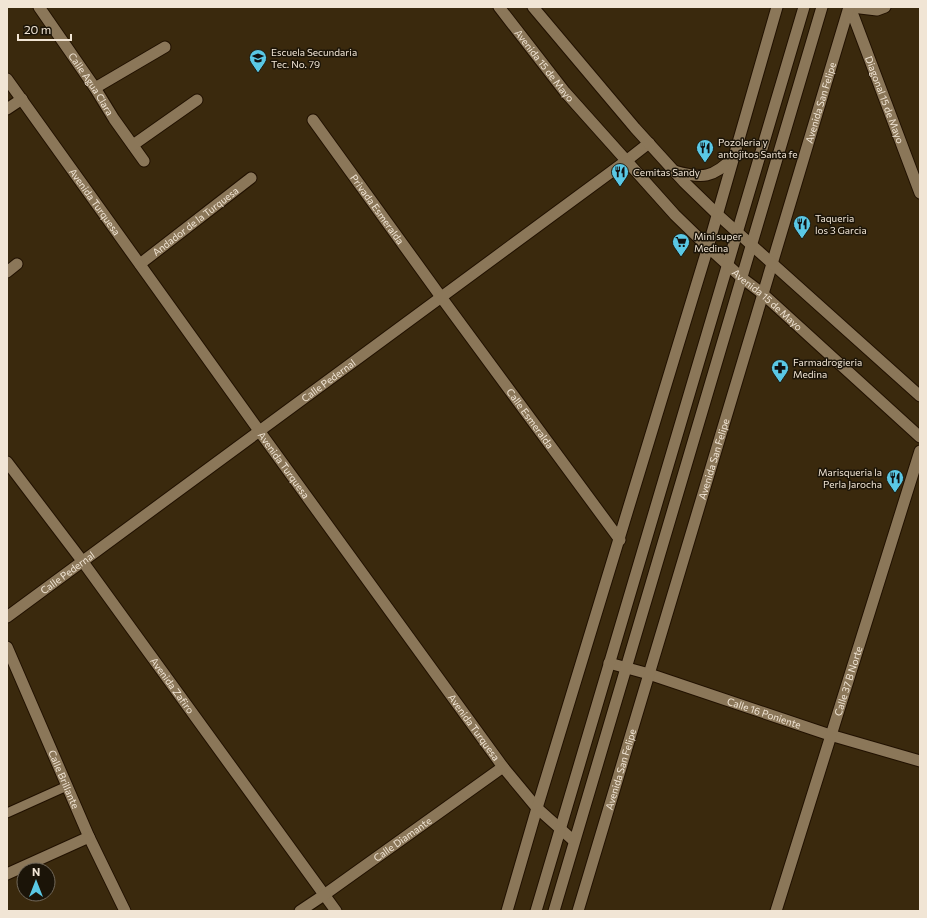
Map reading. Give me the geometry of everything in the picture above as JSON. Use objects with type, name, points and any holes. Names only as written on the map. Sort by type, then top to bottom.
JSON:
[{"type":"street","name":"Calle Agua Clara","points":[[39,7],[144,161]]},
{"type":"street","name":"Avenida 15 de Mayo","points":[[499,7],[565,92],[676,215],[742,278],[764,294],[920,436]]},
{"type":"street","points":[[533,7],[674,172],[751,245],[920,396]]},
{"type":"street","points":[[507,911],[708,247],[777,7]]},
{"type":"street","points":[[536,911],[804,7]]},
{"type":"street","points":[[554,911],[822,7]]},
{"type":"street","points":[[850,7],[877,10],[885,7]]},
{"type":"street","name":"Diagonal 15 de Mayo","points":[[850,7],[920,192]]},
{"type":"street","name":"Avenida San Felipe","points":[[578,911],[850,7]]},
{"type":"street","points":[[95,88],[166,47]]},
{"type":"street","name":"Avenida Turquesa","points":[[7,78],[260,432],[503,766],[537,808],[574,841]]},
{"type":"street","points":[[7,109],[22,99]]},
{"type":"street","points":[[133,145],[197,100]]},
{"type":"street","name":"Privada Esmeralda","points":[[313,120],[442,297]]},
{"type":"street","name":"Calle Pedernal","points":[[7,617],[260,432],[649,143]]},
{"type":"street","points":[[674,172],[698,176],[711,175],[722,169],[734,157]]},
{"type":"street","name":"Andador de la Turquesa","points":[[140,264],[252,178]]},
{"type":"street","points":[[7,272],[18,264]]},
{"type":"street","name":"Calle Esmeralda","points":[[442,297],[620,540]]},
{"type":"street","name":"Calle 37 B Norte","points":[[776,911],[920,451]]},
{"type":"street","name":"Avenida Zafiro","points":[[7,462],[83,562],[336,911]]},
{"type":"street","name":"Calle Brillante","points":[[7,647],[89,837],[125,911]]},
{"type":"street","name":"Calle 16 Poniente","points":[[609,663],[649,674],[830,735],[920,761]]},
{"type":"street","name":"Calle Diamante","points":[[300,911],[503,766]]},
{"type":"street","points":[[7,874],[89,837]]},
{"type":"lane","points":[[7,813],[67,786]]},
{"type":"place","name":"Escuela Secundaria Tec. No. 79","points":[[258,73]]},
{"type":"place","name":"Pozoleria y antojitos Santa fe","points":[[705,163]]},
{"type":"place","name":"Cemitas Sandy","points":[[620,187]]},
{"type":"place","name":"Taqueria los 3 Garcia","points":[[802,239]]},
{"type":"place","name":"Mini super Medina","points":[[681,257]]},
{"type":"place","name":"Farmadrogieria Medina","points":[[780,383]]},
{"type":"place","name":"Marisqueria la Perla Jarocha","points":[[895,493]]}]
